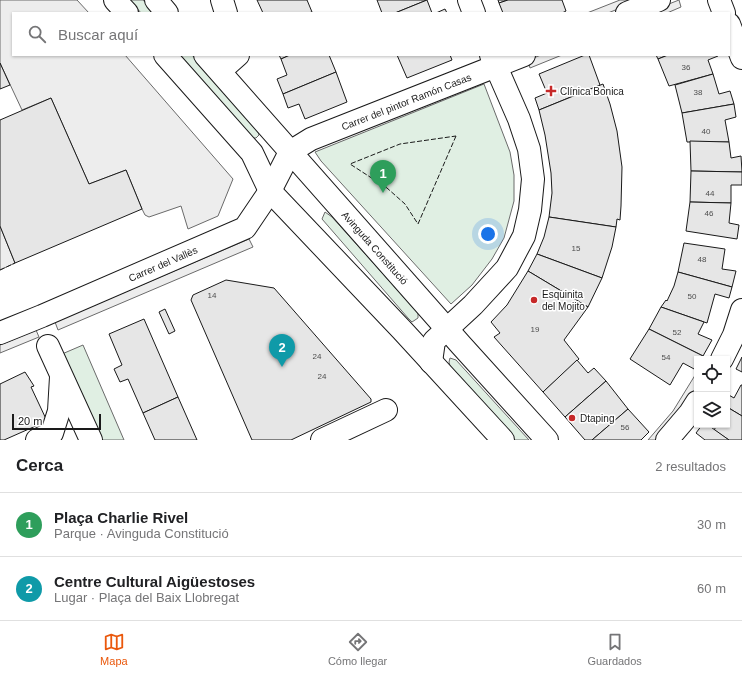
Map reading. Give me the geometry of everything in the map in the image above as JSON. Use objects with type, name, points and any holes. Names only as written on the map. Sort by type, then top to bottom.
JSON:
[{"type":"street","points":[[115,0],[126,12]]},
{"type":"street","points":[[156,0],[166,12]]},
{"type":"street","points":[[222,0],[226,12]]},
{"type":"street","points":[[469,0],[474,12]]},
{"type":"street","points":[[629,12],[659,0]]},
{"type":"street","points":[[719,0],[724,12]]},
{"type":"street","points":[[730,27],[742,58]]},
{"type":"street","points":[[166,56],[252,153],[270,191],[503,440]]},
{"type":"street","name":"Avinguda Constitució","points":[[206,56],[547,440]]},
{"type":"street","points":[[220,71],[237,56]]},
{"type":"street","name":"Carrer del pintor Ramón Casas","points":[[290,152],[311,139],[493,61],[519,56]]},
{"type":"street","points":[[431,362],[434,341],[473,305],[507,268],[524,236],[530,210],[533,179],[529,149],[519,119],[493,61]]},
{"type":"street","name":"Carrer del Vallès","points":[[0,333],[244,228],[270,191],[290,152]]},
{"type":"street","points":[[724,356],[734,335],[742,310]]},
{"type":"street","points":[[48,346],[91,440]]},
{"type":"street","points":[[37,440],[52,433],[59,411],[61,376]]},
{"type":"street","points":[[667,440],[690,414],[694,407]]},
{"type":"street","points":[[322,440],[386,410]]},
{"type":"green space","points":[[130,0],[143,0],[154,12],[140,12]]},
{"type":"green space","points":[[180,56],[193,56],[257,129],[259,135],[256,138],[252,138]]},
{"type":"green space","points":[[484,84],[510,152],[514,175],[514,201],[504,238],[492,259],[472,285],[451,304],[321,161],[315,152]]},
{"type":"green space","points":[[325,212],[332,217],[418,313],[418,318],[412,322],[408,318],[322,219]]},
{"type":"green space","points":[[83,345],[124,440],[101,440],[62,354]]},
{"type":"green space","points":[[450,358],[456,360],[529,440],[515,440],[450,366]]},
{"type":"shaded area","points":[[0,0],[77,0],[88,12],[12,12],[12,56],[126,56],[233,179],[218,216],[188,229],[181,206],[149,217],[145,215],[126,170],[89,184],[51,98],[22,110],[0,63]]},
{"type":"shaded area","points":[[620,0],[640,0],[610,12],[590,12]]},
{"type":"shaded area","points":[[679,0],[681,7],[669,12],[649,12]]},
{"type":"shaded area","points":[[538,56],[560,56],[530,68],[528,60]]},
{"type":"shaded area","points":[[0,226],[15,263],[0,270]]},
{"type":"shaded area","points":[[249,239],[253,247],[58,330],[55,322]]},
{"type":"shaded area","points":[[36,330],[39,337],[0,353],[0,345]]},
{"type":"shaded area","points":[[694,377],[693,397],[660,440],[648,440],[673,411]]},
{"type":"building","points":[[257,0],[307,0],[312,12],[263,12]]},
{"type":"building","points":[[377,0],[427,0],[397,12],[382,12]]},
{"type":"building","points":[[427,0],[432,12],[397,12]]},
{"type":"building","points":[[498,0],[508,0],[499,3]]},
{"type":"building","points":[[508,0],[562,0],[566,11],[503,12],[499,3]]},
{"type":"building","points":[[445,9],[446,12],[438,12]]},
{"type":"building","points":[[280,56],[288,56],[281,59]]},
{"type":"building","points":[[288,56],[329,56],[336,72],[283,94],[277,79],[287,75],[281,59]]},
{"type":"building","points":[[397,56],[450,56],[452,60],[407,78]]},
{"type":"building","points":[[583,56],[589,56],[600,85],[539,110],[535,98],[547,93],[539,74]]},
{"type":"building","points":[[656,56],[666,56],[658,59]]},
{"type":"building","points":[[666,56],[718,56],[708,60],[713,74],[669,86],[658,59]]},
{"type":"building","points":[[0,63],[10,85],[0,89]]},
{"type":"building","points":[[336,72],[347,102],[305,119],[299,104],[288,108],[283,94]]},
{"type":"building","points":[[713,74],[719,94],[730,91],[734,104],[682,113],[675,85]]},
{"type":"building","points":[[603,84],[617,131],[622,167],[620,220],[617,219],[616,227],[549,217],[552,193],[551,173],[545,135],[539,110]]},
{"type":"building","points":[[51,98],[89,184],[126,170],[142,209],[15,263],[0,226],[0,120]]},
{"type":"building","points":[[734,104],[736,117],[725,120],[729,142],[687,142],[682,113]]},
{"type":"building","points":[[690,141],[729,142],[731,158],[741,156],[742,172],[691,171]]},
{"type":"building","points":[[691,171],[742,172],[742,185],[731,185],[731,203],[690,202]]},
{"type":"building","points":[[690,202],[731,203],[729,223],[739,225],[737,239],[686,231]]},
{"type":"building","points":[[549,217],[616,227],[612,247],[602,278],[537,254],[544,237]]},
{"type":"building","points":[[684,243],[725,249],[722,269],[736,271],[732,287],[678,272]]},
{"type":"building","points":[[537,254],[602,278],[588,307],[528,271]]},
{"type":"building","points":[[528,271],[588,307],[564,340],[579,359],[543,392],[494,337],[500,333],[491,322],[507,305]]},
{"type":"building","points":[[678,272],[732,287],[729,298],[715,294],[707,323],[661,307],[666,300],[667,301],[674,286]]},
{"type":"building","points":[[226,280],[274,288],[371,399],[371,402],[291,440],[252,440],[191,300],[193,295]]},
{"type":"building","points":[[661,307],[704,322],[698,334],[712,340],[703,356],[649,329]]},
{"type":"building","points":[[165,309],[175,331],[169,334],[159,312]]},
{"type":"building","points":[[144,319],[178,397],[143,413],[128,379],[120,382],[114,369],[122,365],[109,334]]},
{"type":"building","points":[[649,329],[703,356],[694,356],[694,369],[683,363],[670,385],[630,359]]},
{"type":"building","points":[[742,357],[742,372],[736,369]]},
{"type":"building","points":[[577,360],[588,373],[594,368],[606,381],[565,417],[543,392]]},
{"type":"building","points":[[25,372],[34,386],[31,387],[47,421],[4,440],[0,440],[0,384]]},
{"type":"building","points":[[606,381],[628,409],[592,440],[585,440],[565,417]]},
{"type":"building","points":[[742,385],[742,416],[730,409],[730,396],[734,398]]},
{"type":"building","points":[[178,397],[197,440],[155,440],[143,413]]},
{"type":"building","points":[[628,409],[649,432],[641,440],[592,440]]},
{"type":"building","points":[[730,409],[742,416],[742,440],[729,440],[714,430],[715,428],[730,428]]},
{"type":"building","points":[[700,428],[712,428],[729,440],[705,440],[696,433]]},
{"type":"fence","points":[[456,136],[418,224],[405,204],[387,188],[350,164],[400,144],[456,136]]},
{"type":"fence","points":[[0,270],[15,263]]},
{"type":"place","name":"Clínica Bonica","points":[[551,91]]},
{"type":"place","name":"Plaça Charlie Rivel","points":[[383,193]]},
{"type":"place","name":"Esquinita del Mojito","points":[[534,300]]},
{"type":"place","name":"Centre Cultural Aigüestoses","points":[[282,367]]},
{"type":"place","name":"Dtaping","points":[[572,418]]}]
